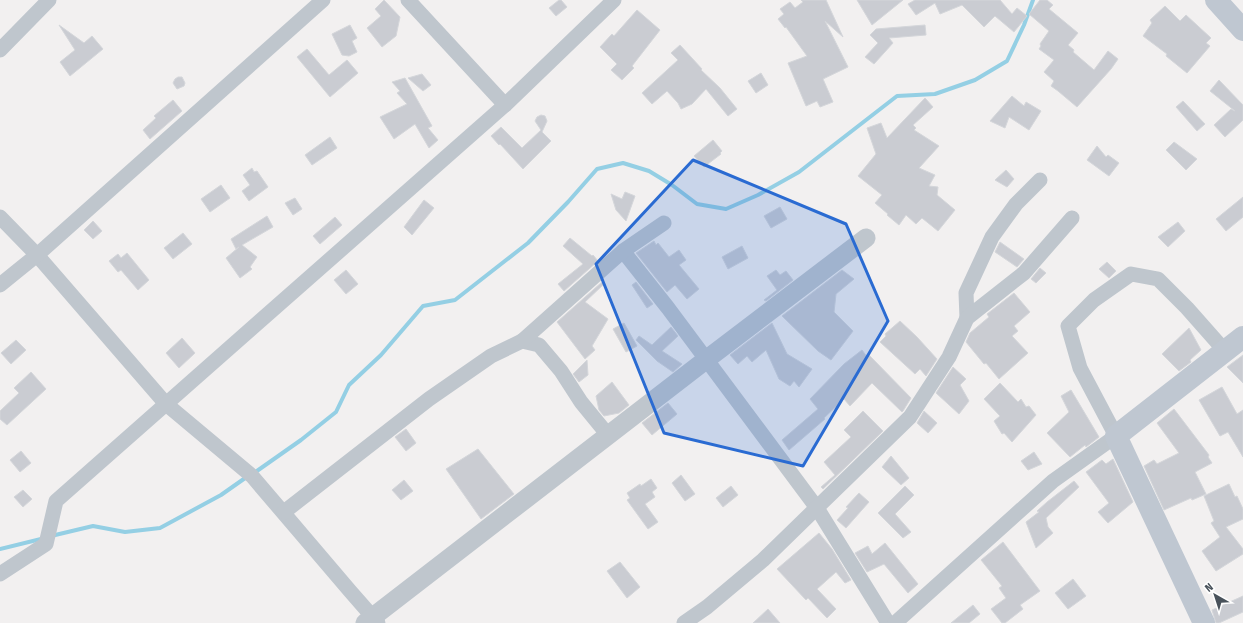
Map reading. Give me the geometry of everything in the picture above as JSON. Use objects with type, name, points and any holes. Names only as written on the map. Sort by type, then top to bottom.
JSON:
[{"type":"main road","points":[[1216,0],[1243,30]]},
{"type":"main road","points":[[1204,623],[1116,436],[1238,343]]},
{"type":"street","points":[[0,50],[49,0]]},
{"type":"street","points":[[0,285],[36,255],[323,0]]},
{"type":"street","points":[[408,0],[505,105]]},
{"type":"street","points":[[0,574],[46,544],[56,501],[505,105],[614,0]]},
{"type":"street","points":[[968,318],[966,293],[992,237],[1016,204],[1040,180]]},
{"type":"street","points":[[0,217],[36,255],[166,404],[252,476],[284,512],[372,621],[608,435],[866,238]]},
{"type":"street","points":[[684,623],[707,607],[763,560],[910,417],[949,357],[968,318],[1024,273],[1072,218]]},
{"type":"street","points":[[284,512],[429,399],[491,356],[522,341],[624,251],[664,222]]},
{"type":"street","points":[[624,251],[818,508],[888,623]]},
{"type":"street","points":[[895,623],[1053,481],[1116,436],[1080,368],[1068,326],[1094,300],[1132,274],[1158,279],[1187,308],[1238,343]]},
{"type":"street","points":[[522,341],[539,345],[562,371],[581,402],[608,435]]},
{"type":"highlighted area","points":[[693,160],[846,224],[888,321],[803,466],[664,433],[596,264]]},
{"type":"building","points":[[384,0],[400,17],[396,36],[382,47],[367,28],[381,16],[375,9]]},
{"type":"building","points":[[561,0],[567,7],[556,16],[549,8]]},
{"type":"building","points":[[801,0],[826,0],[843,37],[825,21],[848,67],[823,79],[833,102],[820,107],[817,101],[806,106],[788,63],[807,56],[786,27],[785,28],[778,19],[784,14],[780,9],[790,2],[795,8],[803,2]]},
{"type":"building","points":[[857,0],[903,0],[872,25]]},
{"type":"building","points":[[915,0],[1000,0],[1012,14],[1017,8],[1027,16],[1014,32],[995,16],[984,27],[962,5],[940,14],[935,3],[916,15],[908,4]]},
{"type":"building","points":[[1040,0],[1047,0],[1053,5],[1049,9],[1078,33],[1068,45],[1074,50],[1073,52],[1094,70],[1108,51],[1118,59],[1077,107],[1051,86],[1054,81],[1044,72],[1054,60],[1039,49],[1041,46],[1040,44],[1049,31],[1029,14]]},
{"type":"building","points":[[1165,6],[1180,21],[1186,15],[1211,38],[1206,43],[1210,46],[1187,73],[1166,56],[1167,54],[1143,36],[1152,23],[1150,20]]},
{"type":"building","points":[[637,10],[660,30],[632,66],[634,68],[622,80],[611,70],[617,64],[600,47],[612,34],[614,36]]},
{"type":"building","points":[[59,25],[84,43],[92,36],[103,49],[70,76],[60,62],[75,50]]},
{"type":"building","points":[[350,25],[357,38],[352,41],[357,52],[349,56],[342,55],[332,34]]},
{"type":"building","points":[[925,25],[926,35],[889,38],[893,43],[874,64],[865,57],[878,43],[870,35],[876,29]]},
{"type":"building","points":[[680,45],[702,69],[701,70],[720,88],[737,109],[728,116],[706,89],[692,104],[681,109],[678,103],[667,91],[652,104],[642,93],[678,60],[671,53]]},
{"type":"building","points":[[307,49],[329,75],[347,60],[358,73],[330,97],[297,57]]},
{"type":"building","points":[[761,73],[768,85],[756,93],[748,81]]},
{"type":"building","points":[[422,74],[431,85],[423,91],[408,78]]},
{"type":"building","points":[[178,77],[182,77],[185,83],[184,86],[177,89],[173,83]]},
{"type":"building","points":[[405,78],[432,126],[428,128],[438,140],[429,148],[415,124],[394,139],[380,117],[407,104],[397,93],[400,91],[392,82]]},
{"type":"building","points":[[1219,80],[1243,105],[1243,120],[1225,137],[1214,125],[1231,109],[1235,111],[1210,91]]},
{"type":"building","points":[[1012,96],[1024,106],[1026,102],[1041,111],[1029,130],[1009,117],[1005,128],[990,121]]},
{"type":"building","points":[[925,98],[933,107],[913,125],[916,128],[914,130],[939,146],[919,168],[935,175],[929,186],[938,187],[937,195],[955,210],[938,231],[922,218],[916,224],[906,215],[899,225],[875,203],[882,195],[858,176],[876,154],[867,128],[881,123],[887,138]]},
{"type":"building","points":[[173,100],[182,111],[150,139],[143,130],[156,118],[154,116]]},
{"type":"building","points":[[1183,101],[1205,124],[1197,131],[1176,107]]},
{"type":"building","points":[[541,115],[545,116],[547,121],[542,132],[551,141],[523,169],[491,136],[501,127],[522,148],[541,130],[535,121],[537,117]]},
{"type":"building","points":[[330,137],[337,148],[312,165],[305,155]]},
{"type":"building","points":[[713,140],[722,151],[720,153],[721,154],[704,167],[694,156]]},
{"type":"building","points":[[1174,142],[1197,159],[1186,170],[1166,150]]},
{"type":"building","points":[[1097,146],[1106,157],[1108,155],[1119,163],[1109,176],[1087,160]]},
{"type":"building","points":[[252,168],[254,172],[257,171],[268,187],[249,201],[242,191],[250,185],[243,175]]},
{"type":"building","points":[[1006,170],[1014,179],[1007,187],[995,180]]},
{"type":"building","points":[[221,185],[230,198],[210,212],[201,199]]},
{"type":"building","points":[[625,192],[635,196],[626,221],[616,210],[611,194],[622,199]]},
{"type":"building","points":[[1243,197],[1243,217],[1226,231],[1216,219]]},
{"type":"building","points":[[295,198],[302,209],[293,215],[285,203]]},
{"type":"building","points":[[424,200],[434,208],[412,235],[404,227]]},
{"type":"building","points":[[780,207],[787,219],[771,228],[764,216]]},
{"type":"building","points":[[267,216],[273,227],[242,245],[257,257],[250,267],[252,269],[240,278],[226,258],[239,247],[236,249],[231,239]]},
{"type":"building","points":[[335,217],[342,225],[320,244],[313,236]]},
{"type":"building","points":[[93,221],[102,231],[93,239],[84,230]]},
{"type":"building","points":[[1178,222],[1185,231],[1168,247],[1158,237]]},
{"type":"building","points":[[183,233],[192,244],[173,259],[164,248]]},
{"type":"building","points":[[570,238],[592,256],[593,255],[598,261],[564,291],[558,284],[583,264],[563,246]]},
{"type":"building","points":[[654,241],[656,245],[658,243],[669,257],[679,250],[686,260],[679,265],[699,289],[687,299],[675,285],[667,292],[636,253]]},
{"type":"building","points":[[1000,242],[1024,259],[1017,267],[995,252]]},
{"type":"building","points":[[742,246],[748,258],[728,269],[722,257]]},
{"type":"building","points":[[127,253],[149,280],[138,290],[121,270],[118,272],[109,261],[118,254],[121,258]]},
{"type":"building","points":[[1107,262],[1116,271],[1109,278],[1099,269]]},
{"type":"building","points":[[1040,268],[1046,273],[1036,283],[1031,279]]},
{"type":"building","points":[[346,270],[358,284],[346,294],[334,280]]},
{"type":"building","points":[[776,270],[780,275],[786,271],[793,280],[766,301],[764,300],[777,290],[767,276]]},
{"type":"building","points":[[842,270],[854,279],[836,294],[834,312],[853,331],[831,360],[818,351],[782,316]]},
{"type":"building","points":[[602,282],[604,284],[585,302],[608,319],[592,346],[595,350],[585,359],[557,322]]},
{"type":"building","points":[[636,282],[653,304],[647,308],[632,285]]},
{"type":"building","points":[[1014,293],[1030,312],[1014,326],[1018,331],[1012,336],[1028,353],[999,379],[986,363],[984,364],[966,342],[970,333],[989,317],[987,314]]},
{"type":"building","points":[[900,321],[937,359],[926,376],[920,369],[915,374],[880,342],[886,336],[885,334]]},
{"type":"building","points":[[624,323],[637,346],[626,352],[613,329]]},
{"type":"building","points":[[772,323],[787,354],[812,369],[799,387],[794,381],[790,386],[779,379],[766,350],[752,362],[747,356],[738,364],[730,355]]},
{"type":"building","points":[[671,327],[678,336],[662,351],[682,364],[673,372],[657,361],[636,340],[639,336],[652,345]]},
{"type":"building","points":[[1189,328],[1201,350],[1190,360],[1191,362],[1179,371],[1162,354]]},
{"type":"building","points":[[182,338],[195,353],[179,368],[166,353]]},
{"type":"building","points":[[16,340],[26,350],[11,364],[1,353]]},
{"type":"building","points":[[862,350],[867,357],[869,355],[911,398],[903,411],[902,412],[872,383],[850,406],[844,399],[824,418],[825,419],[789,450],[782,440],[818,409],[810,399],[844,364]]},
{"type":"building","points":[[1243,355],[1243,383],[1227,367]]},
{"type":"building","points":[[587,360],[588,375],[579,382],[573,374]]},
{"type":"building","points":[[953,367],[966,379],[960,385],[969,401],[959,414],[936,393]]},
{"type":"building","points":[[31,372],[46,389],[7,425],[0,419],[0,411],[19,393],[14,388]]},
{"type":"building","points":[[612,382],[629,405],[619,413],[604,416],[599,410],[596,396]]},
{"type":"building","points":[[1000,383],[1018,402],[1021,399],[1026,407],[1029,406],[1036,415],[1012,442],[1004,433],[1002,434],[994,421],[1000,416],[984,399]]},
{"type":"building","points":[[1222,387],[1237,414],[1243,410],[1243,457],[1228,432],[1220,436],[1199,400]]},
{"type":"building","points":[[1071,390],[1099,437],[1086,447],[1085,445],[1070,457],[1047,433],[1069,412],[1061,396]]},
{"type":"building","points":[[668,403],[677,414],[652,435],[642,423]]},
{"type":"building","points":[[1174,409],[1209,455],[1208,457],[1212,463],[1195,472],[1206,494],[1192,500],[1191,498],[1164,510],[1144,466],[1154,460],[1157,464],[1179,453],[1157,423]]},
{"type":"building","points":[[863,411],[883,431],[823,489],[821,487],[835,475],[824,462],[851,437],[844,430]]},
{"type":"building","points":[[924,411],[937,423],[928,433],[917,423]]},
{"type":"building","points":[[406,429],[416,443],[406,451],[395,437]]},
{"type":"building","points":[[478,449],[514,494],[481,519],[446,469]]},
{"type":"building","points":[[21,451],[31,463],[20,472],[10,460]]},
{"type":"building","points":[[1034,452],[1042,464],[1028,470],[1021,461]]},
{"type":"building","points":[[891,456],[909,478],[901,485],[882,467]]},
{"type":"building","points":[[1113,459],[1133,502],[1108,523],[1098,512],[1109,503],[1086,472],[1102,460],[1106,464]]},
{"type":"building","points":[[681,475],[695,494],[685,501],[672,483]]},
{"type":"building","points":[[651,479],[657,488],[652,492],[655,497],[645,504],[658,522],[648,529],[627,500],[630,498],[627,493],[640,484],[641,486]]},
{"type":"building","points":[[404,480],[413,491],[401,500],[392,490]]},
{"type":"building","points":[[1074,481],[1079,487],[1046,518],[1048,527],[1053,533],[1036,548],[1026,522],[1039,512],[1037,511],[1047,502]]},
{"type":"building","points":[[1229,484],[1243,509],[1243,519],[1226,527],[1243,549],[1243,554],[1216,571],[1202,551],[1220,537],[1211,523],[1214,521],[1204,496]]},
{"type":"building","points":[[731,486],[738,495],[723,507],[716,498]]},
{"type":"building","points":[[905,486],[914,495],[895,514],[911,532],[903,538],[878,513]]},
{"type":"building","points":[[23,490],[32,499],[23,507],[14,497]]},
{"type":"building","points":[[859,493],[869,502],[846,528],[837,520],[848,508],[846,507]]},
{"type":"building","points":[[819,533],[832,549],[851,580],[845,583],[836,572],[817,589],[836,609],[827,618],[808,598],[806,600],[777,569]]},
{"type":"building","points":[[1003,542],[1040,591],[1020,605],[1023,609],[1005,623],[1002,623],[991,609],[1006,598],[999,588],[1002,586],[981,560]]},
{"type":"building","points":[[885,543],[918,584],[908,593],[884,564],[867,572],[855,553],[868,546],[872,554]]},
{"type":"building","points":[[620,562],[640,587],[627,598],[607,571]]},
{"type":"building","points":[[1073,579],[1086,596],[1068,609],[1055,593]]},
{"type":"building","points":[[1243,596],[1243,612],[1216,623],[1212,610]]},
{"type":"building","points":[[973,605],[980,614],[969,623],[951,623]]},
{"type":"building","points":[[768,609],[780,623],[753,623]]},
{"type":"waterway","points":[[254,473],[301,440],[336,412],[349,385],[381,355],[423,306],[455,300],[528,243],[568,202],[597,169],[623,163],[649,171],[672,185],[697,204],[726,209],[758,195],[799,172],[897,96],[935,94],[975,80],[1007,61],[1024,25],[1033,0]]},
{"type":"waterway","points":[[51,536],[93,526],[125,532],[160,528],[221,495],[248,476]]},
{"type":"waterway","points":[[0,549],[45,538]]}]
